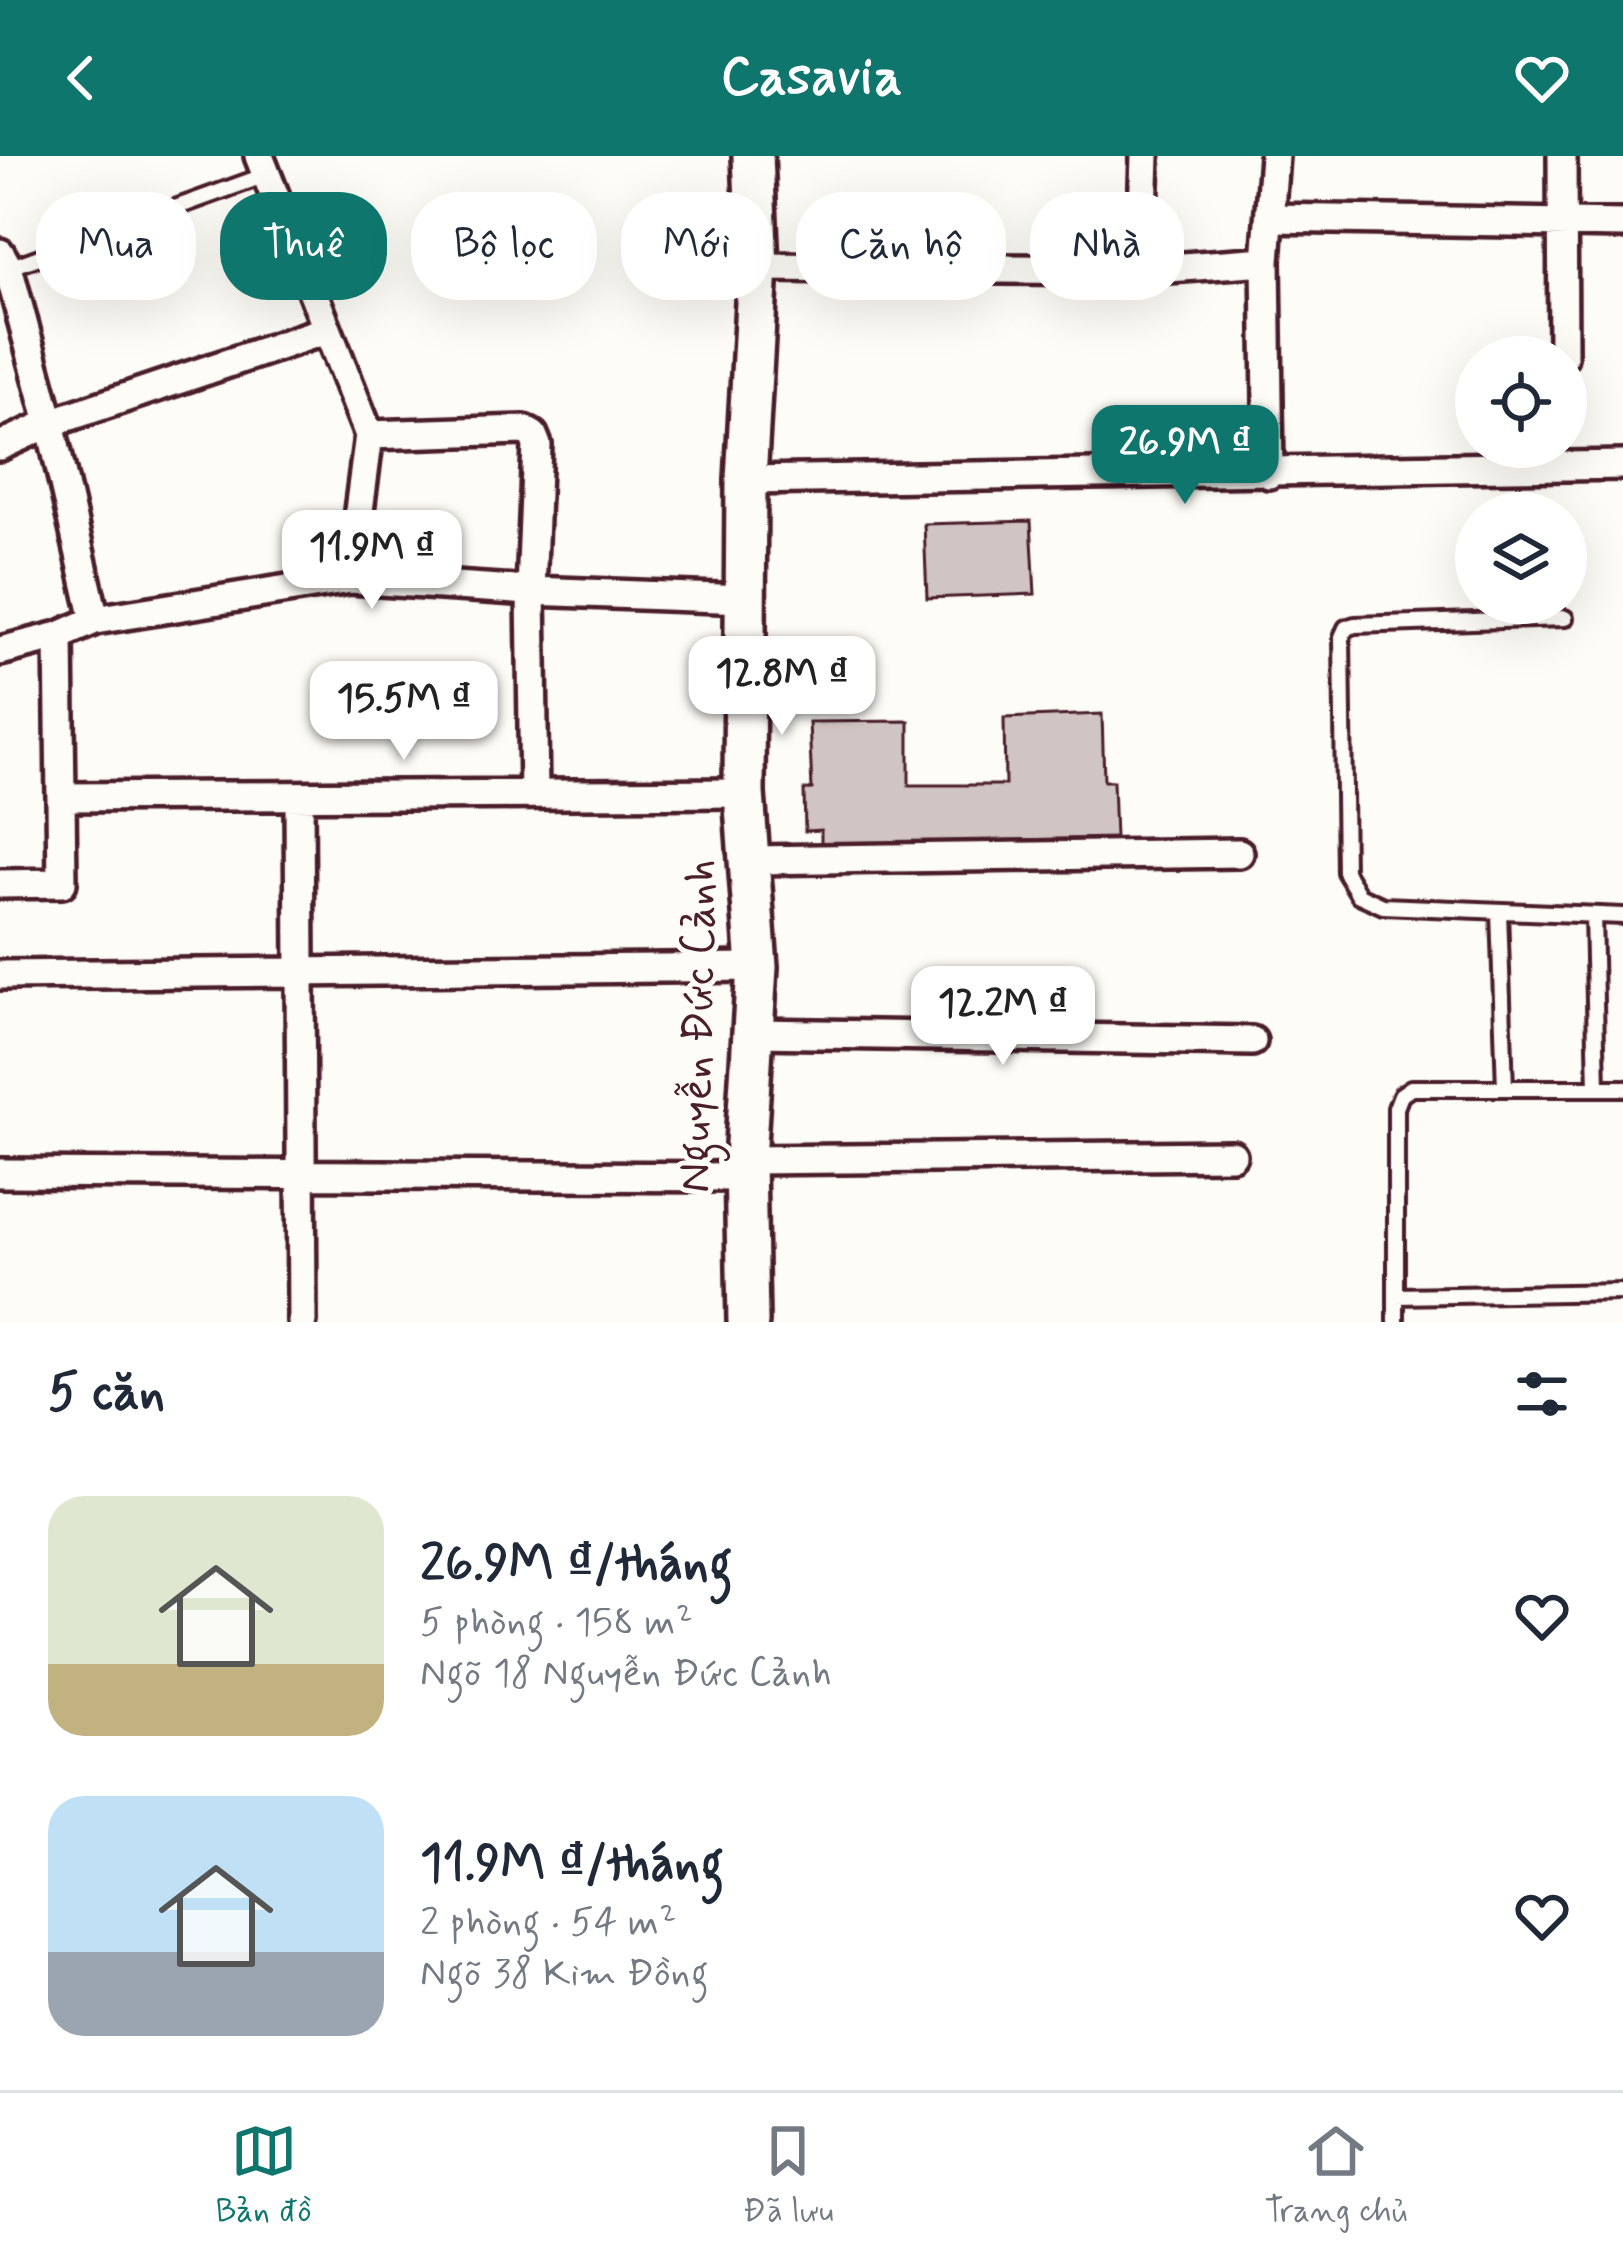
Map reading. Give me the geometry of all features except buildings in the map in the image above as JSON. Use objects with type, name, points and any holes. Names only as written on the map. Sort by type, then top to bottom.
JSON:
[{"type":"street","name":"Nguyễn Đức Cảnh","points":[[753,156],[755,192]]},
{"type":"street","points":[[1144,192],[1145,156]]},
{"type":"street","points":[[1269,474],[1267,261],[1274,156]]},
{"type":"street","points":[[1562,156],[1563,336]]},
{"type":"street","points":[[263,166],[369,435],[350,579]]},
{"type":"street","points":[[1270,218],[1623,224]]},
{"type":"street","points":[[1184,267],[1267,261]]},
{"type":"street","points":[[2,264],[50,423],[95,620]]},
{"type":"street","points":[[772,267],[1030,269]]},
{"type":"street","name":"Nguyễn Đức Cảnh","points":[[748,1322],[745,1168],[757,967],[744,793],[746,481],[756,300]]},
{"type":"street","points":[[0,446],[50,423],[326,330]]},
{"type":"street","points":[[369,435],[524,430],[533,435],[537,446],[531,592],[533,794]]},
{"type":"street","points":[[1587,460],[1623,465]]},
{"type":"street","points":[[746,481],[1269,474],[1455,463]]},
{"type":"street","points":[[0,651],[59,636],[95,620],[350,579],[531,592],[746,598]]},
{"type":"street","points":[[0,884],[62,883],[59,636]]},
{"type":"street","points":[[64,797],[744,793]]},
{"type":"street","points":[[299,796],[302,1322]]},
{"type":"street","points":[[752,860],[1239,853]]},
{"type":"street","points":[[0,975],[757,967]]},
{"type":"street","points":[[755,1033],[1252,1041]]},
{"type":"street","points":[[0,1173],[745,1168],[1232,1155]]},
{"type":"lane","points":[[2,264],[263,166]]},
{"type":"lane","points":[[1455,622],[1346,628],[1342,638],[1345,872],[1349,885],[1383,906],[1623,916]]},
{"type":"lane","points":[[1499,911],[1504,1088]]},
{"type":"lane","points":[[1593,916],[1597,1088]]},
{"type":"lane","points":[[1396,1322],[1396,1108],[1401,1095],[1412,1088],[1623,1088]]},
{"type":"lane","points":[[1396,1296],[1623,1292]]}]
